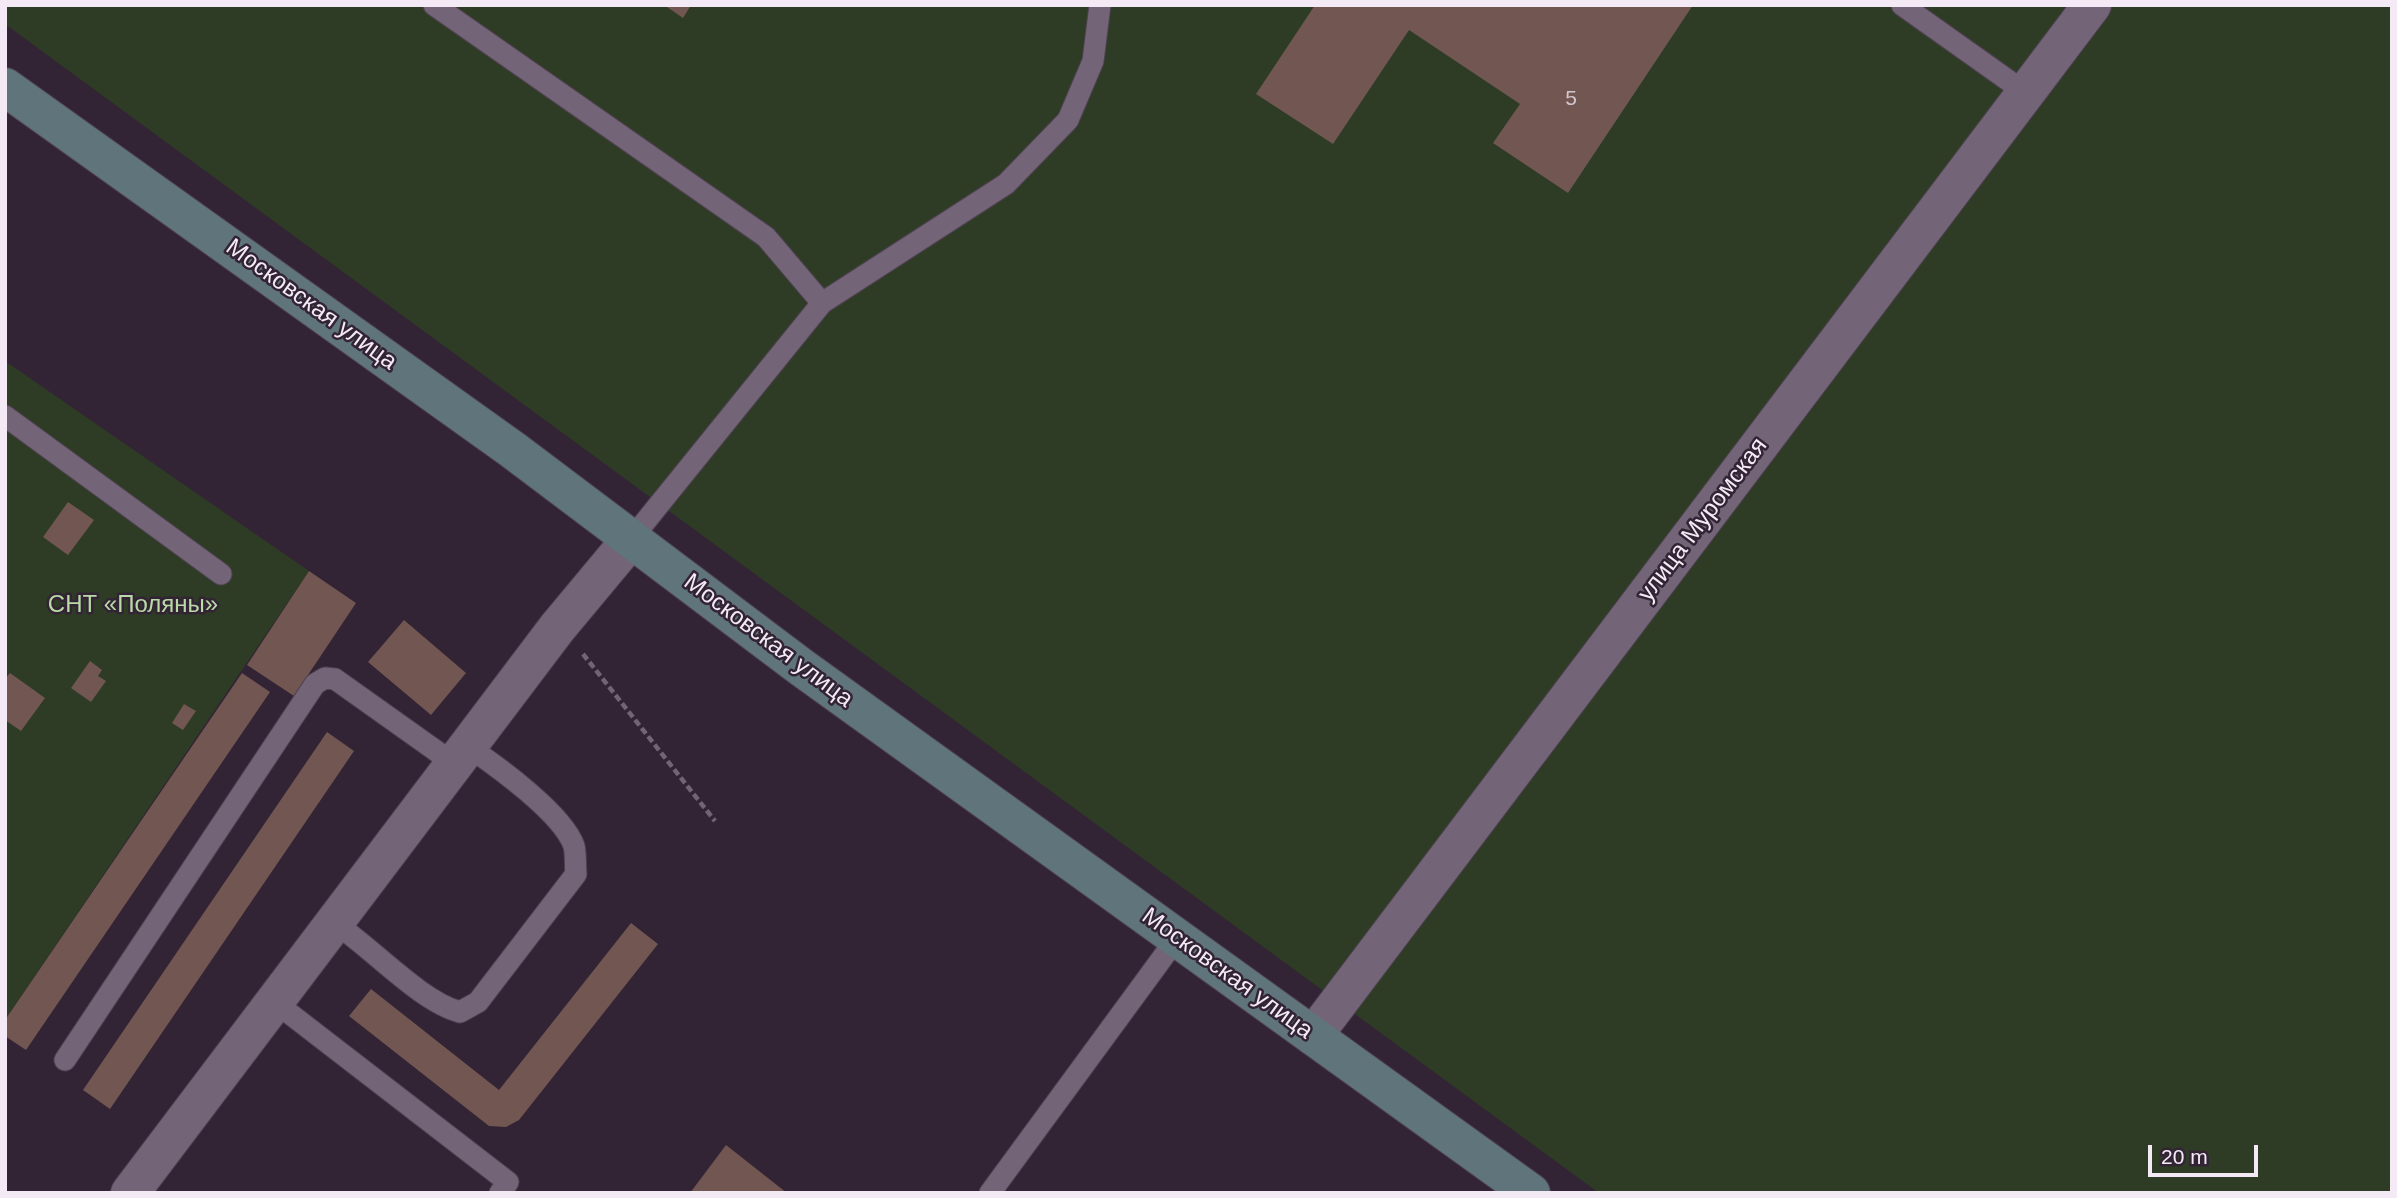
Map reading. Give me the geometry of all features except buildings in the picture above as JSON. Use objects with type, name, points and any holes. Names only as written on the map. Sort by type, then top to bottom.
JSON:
[{"type":"main road","name":"Московская улица","points":[[5,87],[632,538],[801,667],[1531,1193]]},
{"type":"street","name":"улица Муромская","points":[[1313,1036],[2092,5]]},
{"type":"street","points":[[130,1193],[463,756],[557,628],[632,538]]},
{"type":"lane","points":[[434,5],[766,237],[822,303]]},
{"type":"lane","points":[[632,538],[822,303],[1006,184],[1068,120],[1093,61],[1100,5]]},
{"type":"lane","points":[[1902,5],[2026,93]]},
{"type":"lane","points":[[5,416],[221,574]]},
{"type":"lane","points":[[65,1060],[315,684],[325,678],[335,680],[463,756],[504,770],[562,826],[574,846],[576,874],[478,1002],[460,1012],[441,1007],[365,943],[336,924]]},
{"type":"lane","points":[[989,1193],[1177,938]]},
{"type":"lane","points":[[276,1003],[508,1182],[500,1193]]},
{"type":"path","points":[[581,652],[715,821]]},
{"type":"green space","points":[[5,5],[2392,5],[2392,1193],[1599,1193],[5,24]]},
{"type":"green space","name":"СНТ «Поляны»","points":[[5,361],[309,571],[5,1020]]}]
